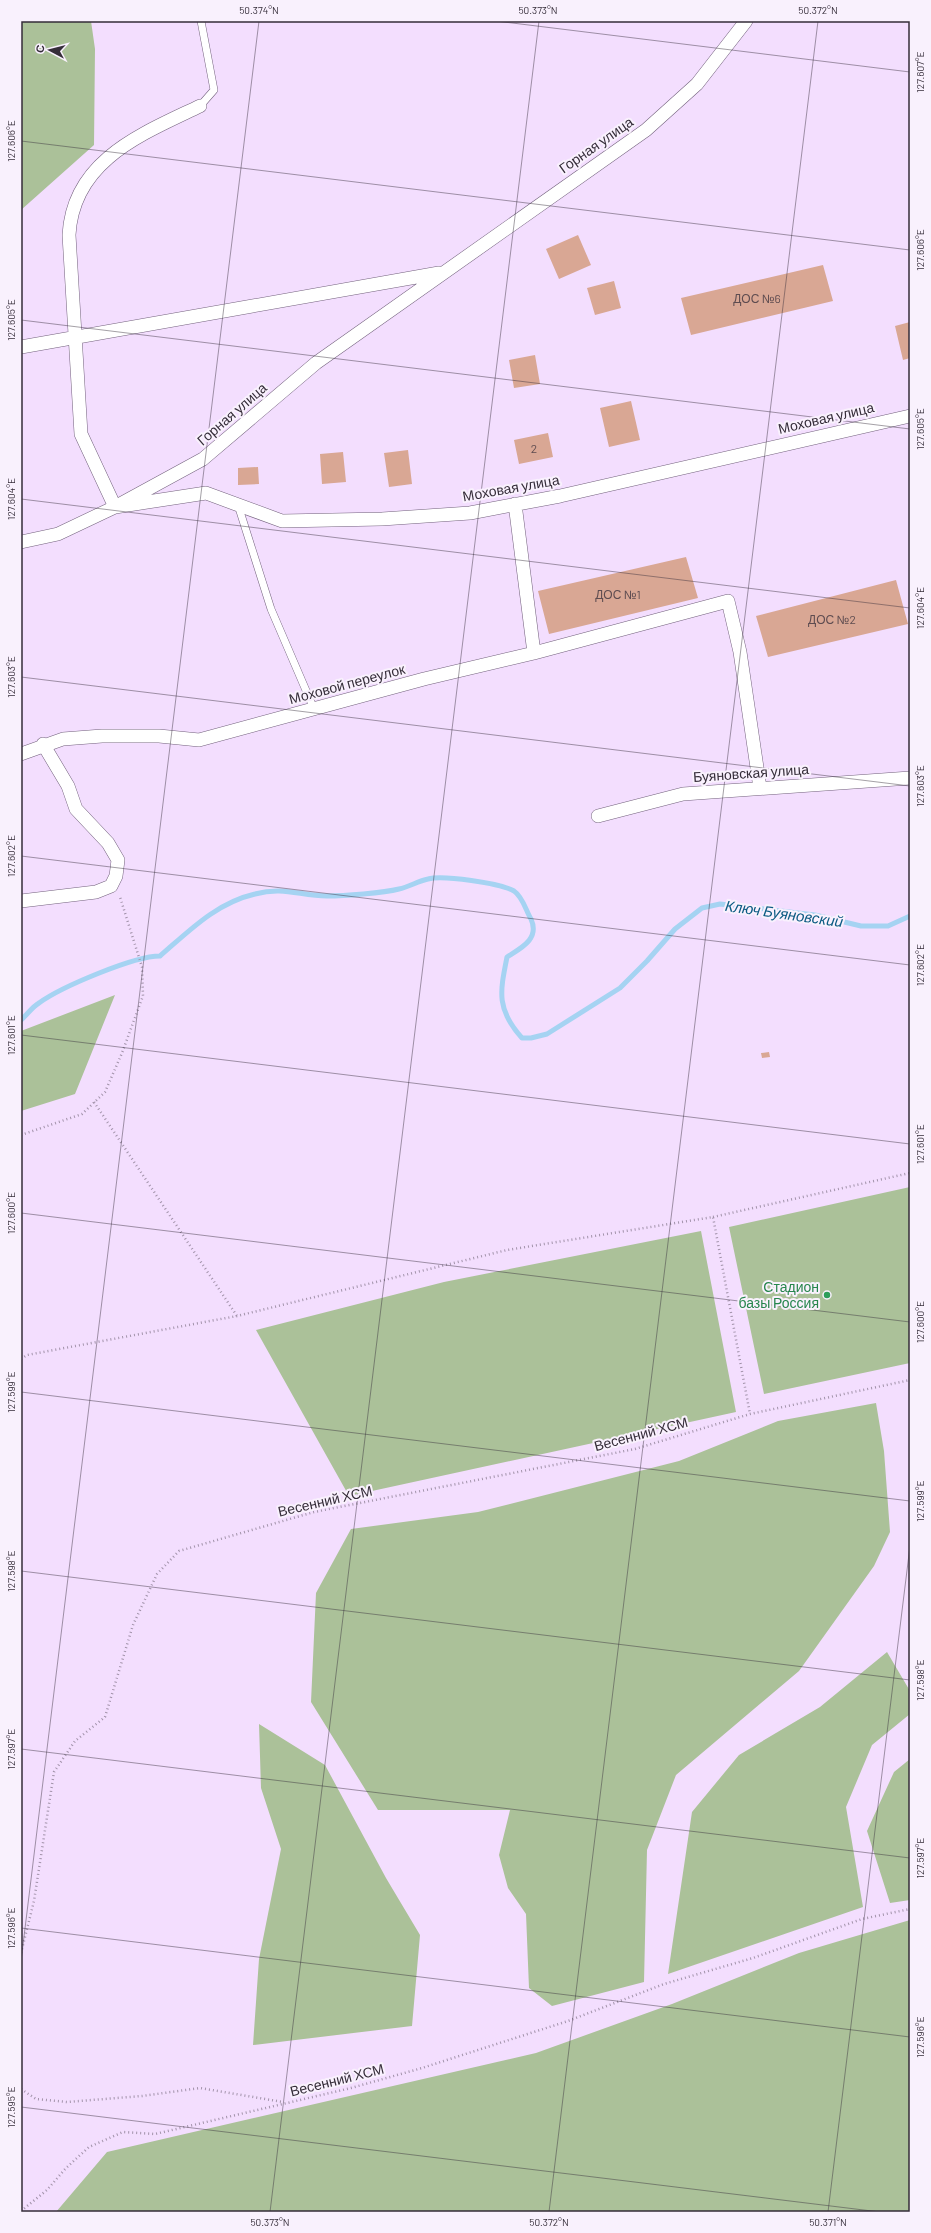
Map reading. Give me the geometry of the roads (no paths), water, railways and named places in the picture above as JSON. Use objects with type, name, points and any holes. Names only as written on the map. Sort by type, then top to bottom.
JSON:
[{"type":"street","name":"Горная улица","points":[[21,542],[58,534],[115,507],[204,459],[316,363],[442,272],[646,130],[697,84],[746,21]]},
{"type":"street","points":[[115,507],[81,434],[74,338],[70,218],[85,182],[112,152],[200,106]]},
{"type":"street","name":"Горная улица","points":[[21,347],[442,272]]},
{"type":"street","name":"Моховая улица","points":[[115,507],[206,493],[282,521],[382,519],[470,513],[910,416]]},
{"type":"street","points":[[515,504],[534,653]]},
{"type":"street","name":"Моховой переулок","points":[[21,754],[43,744],[63,739],[102,736],[159,736],[199,740],[424,679],[534,653],[728,602],[740,652],[760,788]]},
{"type":"street","points":[[21,901],[96,892],[111,886],[118,860],[108,843],[76,809],[68,786],[43,744]]},
{"type":"street","name":"Буяновская улица","points":[[598,816],[683,794],[910,778]]},
{"type":"lane","points":[[200,106],[214,90],[201,21]]},
{"type":"lane","points":[[238,505],[271,609],[314,709]]},
{"type":"waterway","name":"Ключ Буяновский","points":[[21,1020],[34,1007],[49,996],[80,981],[116,967],[148,957],[160,956],[215,911],[241,898],[265,892],[283,891],[317,896],[353,895],[403,888],[424,880],[435,878],[458,879],[485,883],[497,885],[514,891],[522,900],[531,919],[533,932],[528,942],[507,957],[503,980],[502,1000],[508,1018],[522,1038],[531,1038],[547,1034],[620,988],[647,961],[675,929],[702,908],[720,904],[815,915],[861,926],[888,926],[910,916]]},
{"type":"place","name":"Стадион базы Россия","points":[[827,1295]]}]
